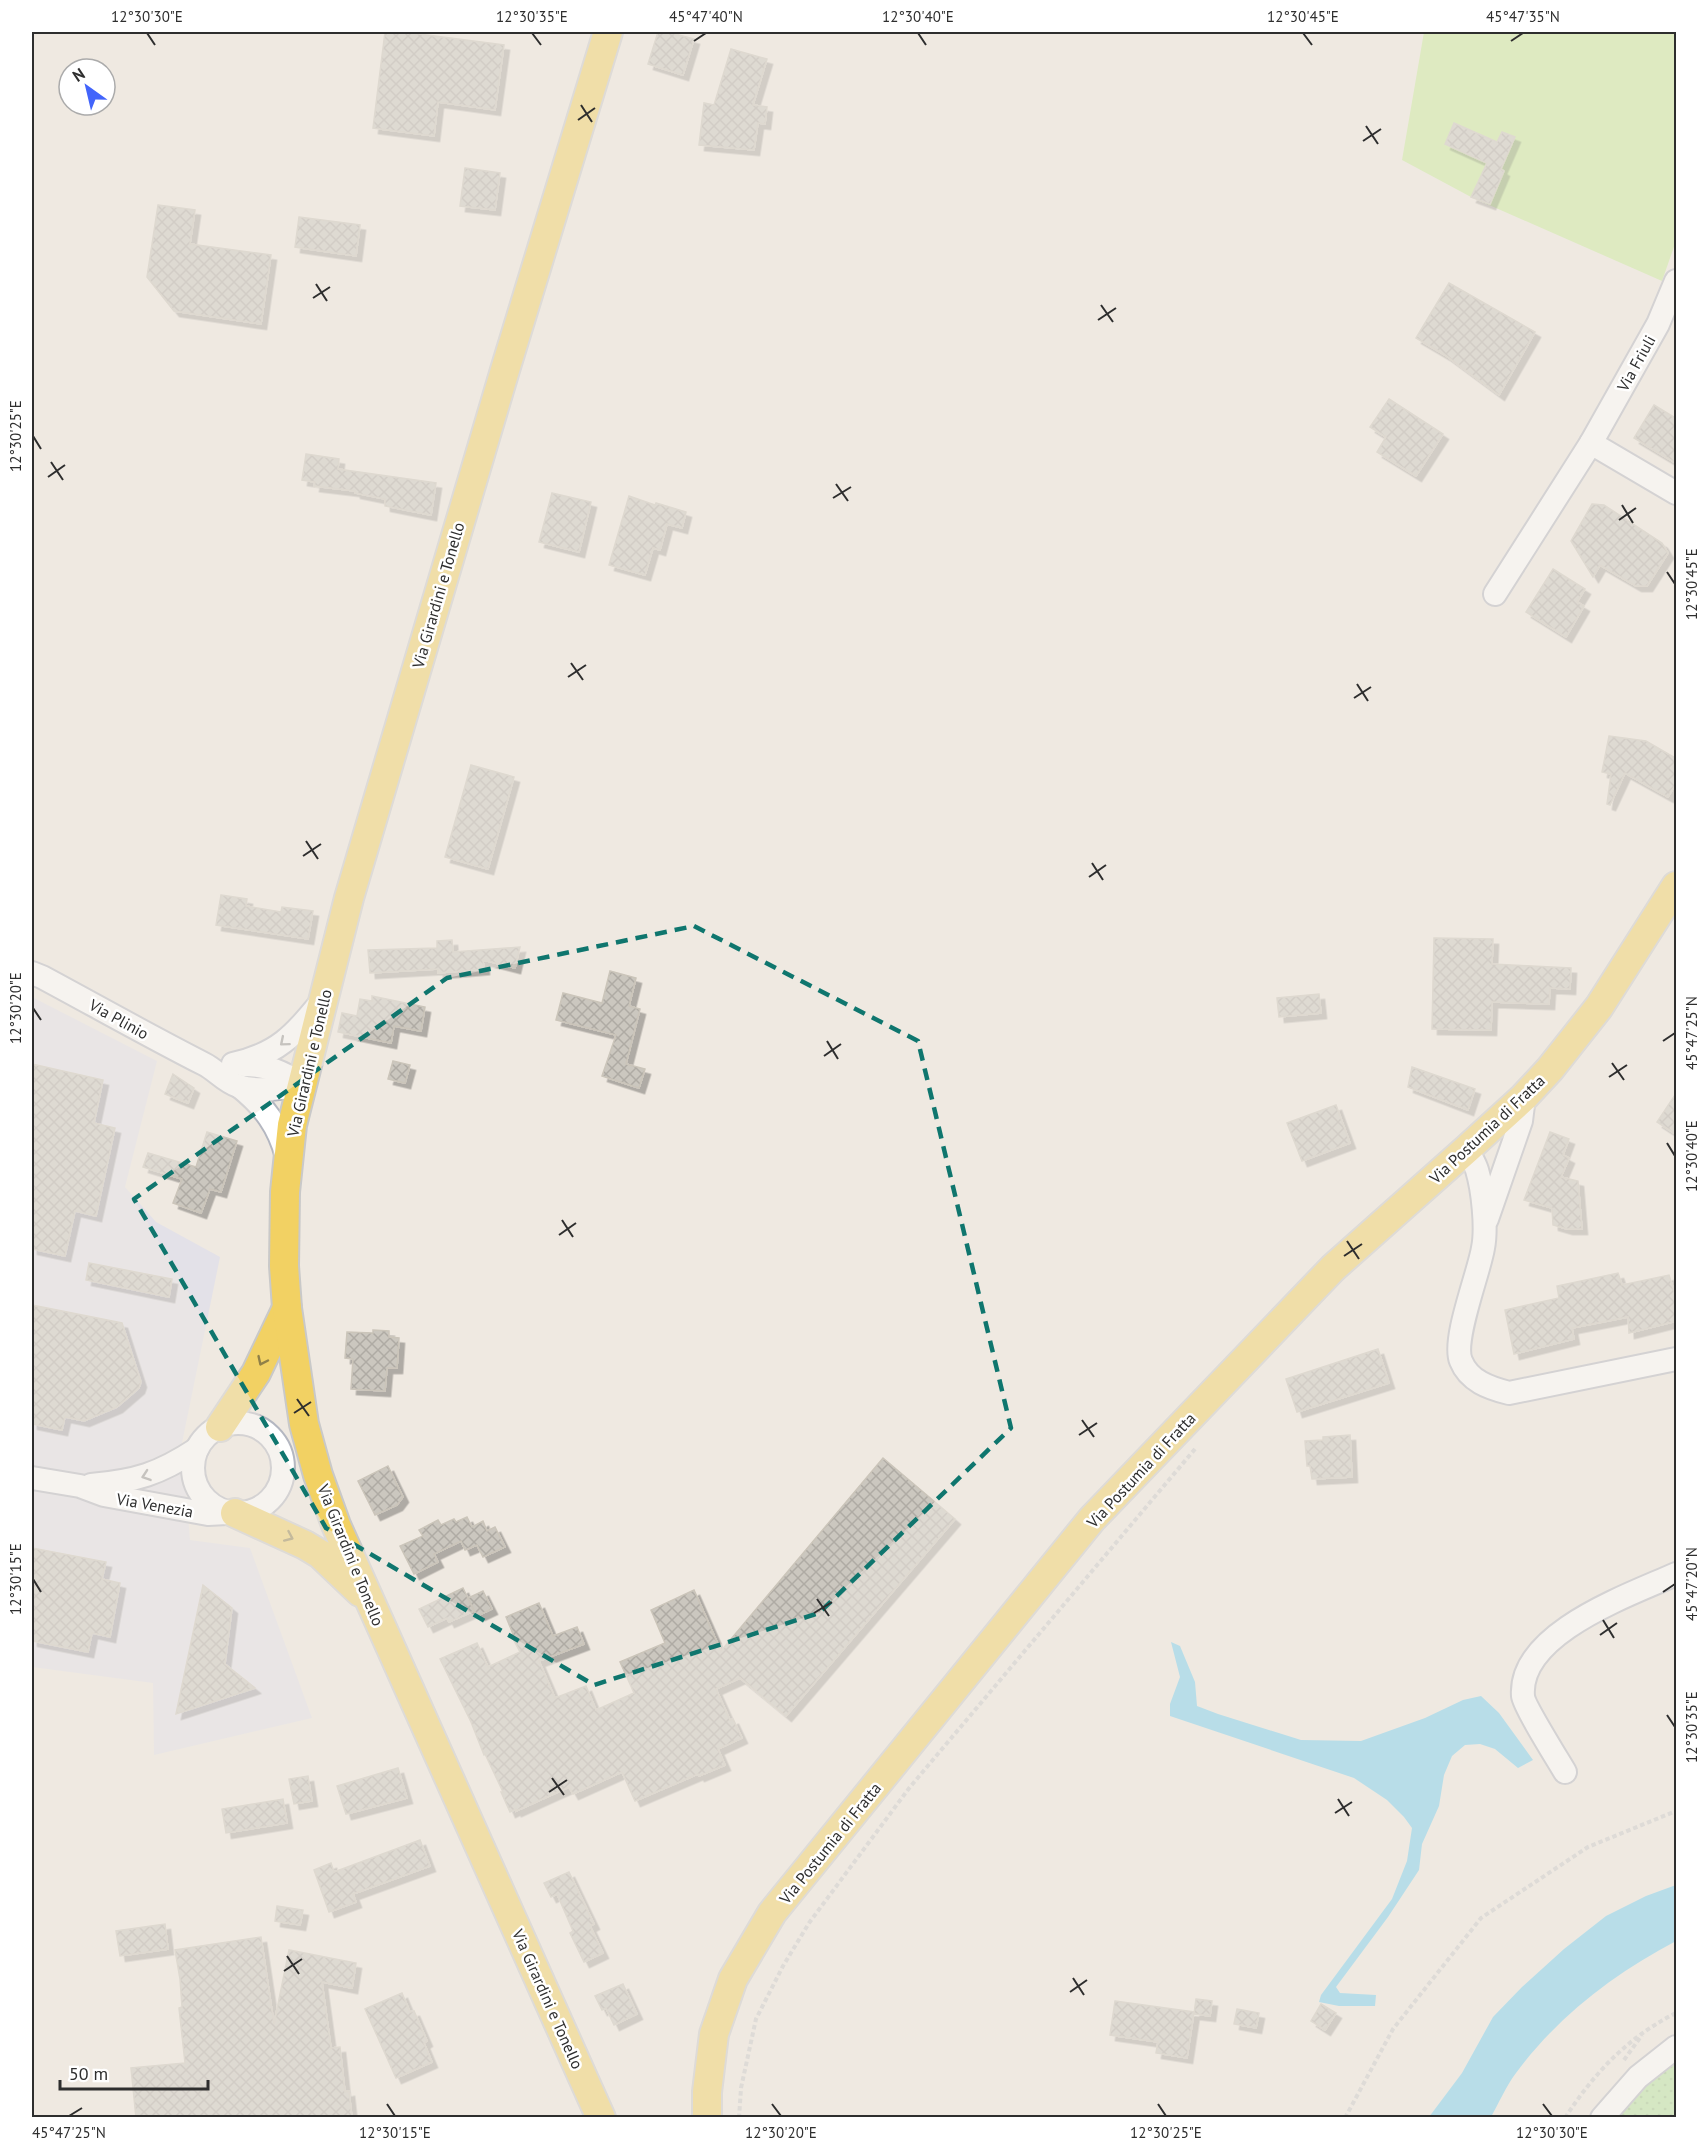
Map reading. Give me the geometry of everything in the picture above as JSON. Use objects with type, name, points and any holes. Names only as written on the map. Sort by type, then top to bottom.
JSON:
[{"type":"main road","name":"Via Girardini e Tonello","points":[[602,2115],[336,1526],[304,1424],[287,1308],[284,1266],[285,1202],[292,1125],[352,886],[608,32]]},
{"type":"main road","name":"Via Postumia di Fratta","points":[[707,2105],[714,2034],[733,1979],[780,1904],[1092,1519],[1333,1268],[1524,1097],[1550,1069],[1599,1007],[1677,886]]},
{"type":"main road","points":[[220,1427],[256,1373],[287,1308]]},
{"type":"main road","points":[[233,1513],[320,1554],[370,1602]]},
{"type":"main road","points":[[693,2118],[707,2105]]},
{"type":"street","name":"Via Friuli","points":[[1495,594],[1591,443],[1658,324],[1677,281]]},
{"type":"street","points":[[1591,443],[1677,493]]},
{"type":"street","name":"Via Plinio","points":[[32,973],[206,1065],[236,1075],[260,1065],[274,1069],[301,1084]]},
{"type":"street","points":[[288,1160],[283,1142],[270,1116],[236,1075],[279,1047],[323,1000]]},
{"type":"street","points":[[1485,1224],[1521,1121],[1524,1097]]},
{"type":"street","points":[[1467,1149],[1477,1169],[1485,1224],[1484,1248],[1460,1339],[1460,1359],[1470,1375],[1489,1388],[1509,1393],[1677,1359]]},
{"type":"street","points":[[247,1424],[260,1429],[278,1448],[282,1460],[281,1480],[272,1498],[261,1507],[249,1512],[233,1513],[220,1510],[210,1503],[196,1484],[194,1461],[197,1449],[211,1432],[220,1427],[247,1424]]},
{"type":"street","name":"Via Venezia","points":[[80,1486],[121,1483],[144,1477],[167,1468],[197,1449]]},
{"type":"street","name":"Via Venezia","points":[[32,1478],[80,1486],[105,1495],[208,1514],[233,1513]]},
{"type":"street","points":[[1566,1773],[1523,1698],[1525,1675],[1537,1654],[1573,1623],[1677,1574]]},
{"type":"street","points":[[1602,2118],[1638,2077],[1677,2047]]},
{"type":"path","points":[[739,2118],[741,2088],[756,2019],[783,1966],[809,1923],[910,1787],[1202,1441]]},
{"type":"path","points":[[1345,2118],[1393,2029],[1481,1918],[1588,1847],[1677,1811]]},
{"type":"path","points":[[1565,2118],[1585,2087],[1613,2056],[1646,2031],[1677,2013]]},
{"type":"highlighted area","points":[[694,926],[918,1041],[1011,1428],[819,1613],[594,1685],[326,1528],[134,1199],[447,978]]},
{"type":"shaded area","points":[[32,997],[157,1061],[125,1187],[156,1222],[220,1257],[182,1443],[190,1540],[250,1548],[312,1718],[154,1755],[153,1683],[32,1667]]},
{"type":"green space","points":[[1424,32],[1676,32],[1676,241],[1662,281],[1471,197],[1402,160]]},
{"type":"green space","points":[[1676,2047],[1676,2117],[1602,2118]]},
{"type":"water","points":[[1171,1642],[1180,1646],[1195,1682],[1197,1706],[1218,1714],[1301,1740],[1361,1741],[1425,1718],[1463,1700],[1481,1696],[1499,1713],[1533,1760],[1518,1768],[1495,1749],[1480,1744],[1465,1745],[1452,1756],[1444,1775],[1439,1806],[1422,1844],[1419,1870],[1388,1917],[1336,1987],[1340,1993],[1376,1995],[1375,2006],[1339,2006],[1319,2002],[1321,1995],[1392,1899],[1407,1861],[1412,1828],[1387,1800],[1354,1778],[1170,1716],[1170,1704],[1180,1677]]},
{"type":"water","points":[[1676,1885],[1676,1941],[1610,1982],[1550,2033],[1516,2073],[1491,2117],[1429,2117],[1462,2073],[1493,2017],[1522,1987],[1564,1949],[1606,1916],[1646,1896]]},
{"type":"building","points":[[385,32],[404,32],[504,45],[495,110],[438,102],[434,136],[373,128]]},
{"type":"building","points":[[658,32],[668,32],[694,39],[683,75],[648,64]]},
{"type":"building","points":[[731,49],[767,59],[753,105],[767,107],[765,124],[758,123],[754,150],[699,145],[704,103],[714,105]]},
{"type":"building","points":[[1454,123],[1497,142],[1502,132],[1515,137],[1501,169],[1504,171],[1490,204],[1471,197],[1487,163],[1445,144]]},
{"type":"building","points":[[465,168],[500,173],[495,210],[460,206]]},
{"type":"building","points":[[158,205],[195,210],[190,244],[271,255],[261,324],[174,311],[147,277]]},
{"type":"building","points":[[299,217],[360,225],[356,256],[295,247]]},
{"type":"building","points":[[1449,283],[1535,332],[1499,395],[1445,355],[1416,338]]},
{"type":"building","points":[[1389,399],[1443,434],[1416,476],[1377,452],[1386,437],[1370,427]]},
{"type":"building","points":[[1654,405],[1677,419],[1677,464],[1634,438]]},
{"type":"building","points":[[306,454],[339,459],[338,469],[436,483],[431,515],[385,506],[385,499],[355,493],[355,491],[314,486],[315,482],[302,480]]},
{"type":"building","points":[[552,493],[591,502],[579,552],[539,542]]},
{"type":"building","points":[[629,496],[686,512],[682,528],[667,524],[660,550],[653,548],[645,575],[609,565]]},
{"type":"building","points":[[1592,504],[1604,505],[1662,543],[1668,553],[1647,586],[1636,586],[1600,565],[1593,577],[1571,541]]},
{"type":"building","points":[[1553,569],[1585,589],[1577,602],[1584,606],[1566,637],[1526,612]]},
{"type":"building","points":[[1609,736],[1646,741],[1677,759],[1677,782],[1668,797],[1625,773],[1610,805],[1607,804],[1611,774],[1602,772]]},
{"type":"building","points":[[471,765],[514,777],[488,869],[445,857]]},
{"type":"building","points":[[221,895],[247,899],[246,906],[281,912],[282,907],[313,911],[308,939],[216,925]]},
{"type":"building","points":[[1434,938],[1493,939],[1492,964],[1571,968],[1570,989],[1550,988],[1549,1004],[1492,1002],[1491,1030],[1432,1029]]},
{"type":"building","points":[[452,940],[453,952],[520,947],[515,968],[483,960],[484,969],[438,973],[438,969],[370,973],[368,950],[437,948],[437,941]]},
{"type":"building","points":[[610,971],[636,978],[629,1006],[640,1009],[626,1064],[645,1069],[639,1088],[602,1076],[616,1035],[556,1020],[563,993],[602,1003]]},
{"type":"building","points":[[1319,994],[1321,1013],[1279,1017],[1277,998]]},
{"type":"building","points":[[372,996],[425,1007],[421,1031],[394,1026],[391,1043],[338,1032],[342,1013],[357,1016],[360,999],[372,1001]]},
{"type":"building","points":[[393,1061],[410,1065],[405,1083],[388,1079]]},
{"type":"building","points":[[32,1064],[103,1080],[94,1123],[115,1128],[96,1216],[75,1211],[65,1256],[32,1249]]},
{"type":"building","points":[[1412,1067],[1475,1089],[1468,1110],[1408,1087]]},
{"type":"building","points":[[173,1074],[194,1088],[188,1103],[165,1094]]},
{"type":"building","points":[[1677,1092],[1677,1135],[1657,1122]]},
{"type":"building","points":[[1336,1105],[1350,1143],[1302,1161],[1287,1123]]},
{"type":"building","points":[[207,1132],[237,1141],[221,1192],[210,1189],[201,1213],[173,1203],[182,1179],[143,1167],[148,1153],[196,1167]]},
{"type":"building","points":[[1550,1132],[1569,1139],[1563,1155],[1569,1158],[1561,1177],[1578,1181],[1582,1229],[1567,1229],[1553,1225],[1552,1208],[1524,1200]]},
{"type":"building","points":[[89,1263],[172,1279],[169,1297],[86,1280]]},
{"type":"building","points":[[1618,1273],[1622,1285],[1669,1275],[1677,1300],[1677,1321],[1629,1333],[1628,1317],[1572,1328],[1574,1339],[1514,1354],[1505,1310],[1559,1298],[1557,1286]]},
{"type":"building","points":[[32,1305],[122,1323],[141,1382],[139,1388],[117,1407],[84,1421],[65,1417],[62,1430],[32,1424]]},
{"type":"building","points":[[373,1330],[389,1331],[389,1337],[399,1338],[397,1368],[387,1368],[385,1391],[351,1389],[353,1359],[345,1358],[347,1332],[373,1333]]},
{"type":"building","points":[[1378,1349],[1389,1383],[1297,1412],[1286,1379]]},
{"type":"building","points":[[1350,1435],[1352,1477],[1312,1479],[1310,1466],[1307,1466],[1305,1441]]},
{"type":"building","points":[[883,1458],[955,1519],[786,1716],[740,1678],[716,1689],[730,1720],[733,1719],[742,1738],[718,1749],[725,1765],[635,1801],[622,1772],[573,1794],[569,1787],[510,1812],[471,1722],[440,1659],[477,1643],[488,1667],[520,1652],[511,1635],[513,1634],[506,1617],[539,1603],[553,1636],[577,1627],[584,1644],[539,1661],[555,1698],[586,1686],[596,1710],[634,1693],[620,1662],[665,1643],[651,1610],[694,1590],[721,1651]]},
{"type":"building","points":[[388,1466],[403,1497],[397,1505],[375,1515],[358,1481]]},
{"type":"building","points":[[467,1517],[472,1527],[483,1521],[487,1531],[495,1527],[505,1547],[483,1557],[477,1545],[465,1550],[461,1541],[434,1554],[438,1562],[414,1574],[400,1546],[423,1536],[419,1530],[438,1520],[441,1525],[454,1519],[456,1522]]},
{"type":"building","points":[[32,1548],[106,1562],[102,1579],[120,1583],[110,1637],[92,1633],[88,1652],[32,1641]]},
{"type":"building","points":[[203,1585],[232,1608],[225,1664],[255,1688],[176,1714]]},
{"type":"building","points":[[463,1588],[474,1611],[449,1622],[447,1618],[428,1627],[419,1609]]},
{"type":"building","points":[[483,1591],[492,1609],[477,1616],[468,1598]]},
{"type":"building","points":[[398,1768],[407,1798],[346,1814],[337,1786]]},
{"type":"building","points":[[308,1776],[312,1801],[294,1804],[289,1779]]},
{"type":"building","points":[[283,1799],[287,1823],[226,1833],[222,1809]]},
{"type":"building","points":[[420,1840],[430,1866],[353,1894],[356,1902],[329,1912],[314,1870],[331,1863],[334,1872]]},
{"type":"building","points":[[569,1872],[594,1924],[590,1926],[603,1953],[584,1962],[570,1933],[573,1931],[557,1894],[551,1897],[544,1883]]},
{"type":"building","points":[[277,1906],[303,1910],[300,1925],[275,1921]]},
{"type":"building","points":[[165,1924],[168,1949],[120,1956],[116,1931]]},
{"type":"building","points":[[261,1937],[274,2024],[289,1950],[356,1963],[352,1988],[322,1982],[331,2048],[340,2047],[345,2092],[349,2091],[352,2118],[136,2118],[131,2068],[185,2063],[179,2008],[182,2007],[180,1979],[175,1950]]},
{"type":"building","points":[[623,1984],[637,2014],[614,2025],[606,2008],[602,2010],[595,1996]]},
{"type":"building","points":[[402,1993],[410,2012],[414,2011],[427,2041],[424,2043],[432,2062],[396,2078],[365,2009]]},
{"type":"building","points":[[1196,1999],[1212,2001],[1210,2016],[1194,2014]]},
{"type":"building","points":[[1115,2001],[1194,2012],[1187,2058],[1156,2053],[1158,2042],[1110,2035]]},
{"type":"building","points":[[1321,2004],[1336,2013],[1325,2030],[1311,2021]]},
{"type":"building","points":[[1237,2009],[1259,2013],[1256,2028],[1234,2024]]}]
